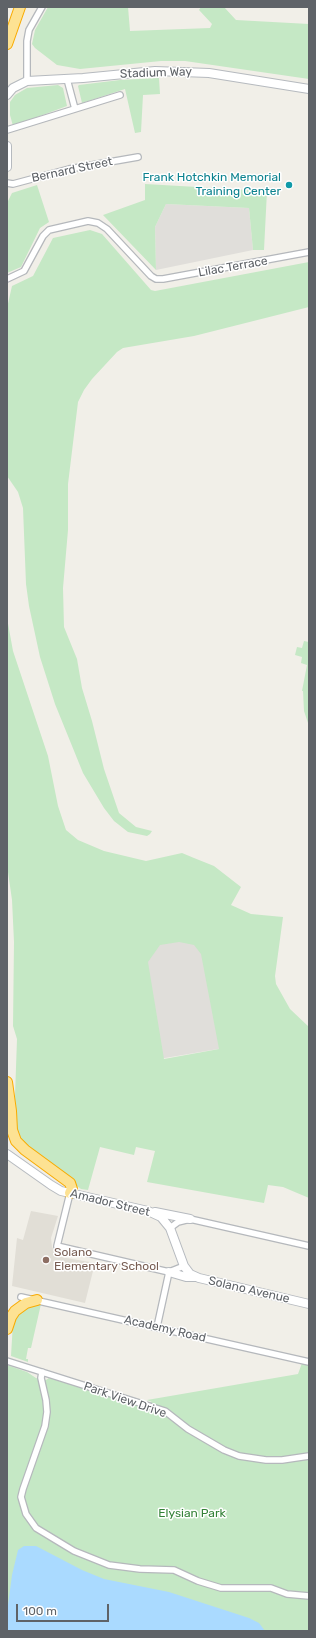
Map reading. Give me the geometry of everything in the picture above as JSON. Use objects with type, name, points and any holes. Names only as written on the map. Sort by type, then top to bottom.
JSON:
[{"type":"highway","points":[[7,44],[20,7]]},
{"type":"highway","points":[[7,1082],[12,1130],[16,1141],[25,1150],[70,1183],[72,1189],[70,1193]]},
{"type":"highway","points":[[7,1330],[11,1317],[15,1311],[26,1303],[37,1300]]},
{"type":"main road","name":"Stadium Way","points":[[7,95],[14,88],[27,81],[67,79],[133,72],[177,70],[209,73],[309,89]]},
{"type":"main road","points":[[7,146],[7,167]]},
{"type":"main road","name":"Amador Street","points":[[7,1154],[51,1186],[70,1193],[148,1211],[162,1217],[170,1228]]},
{"type":"main road","points":[[148,1211],[190,1218]]},
{"type":"main road","points":[[170,1228],[184,1266],[193,1276]]},
{"type":"main road","name":"Solano Avenue","points":[[169,1272],[186,1277],[193,1276],[309,1304]]},
{"type":"street","points":[[27,81],[27,41],[29,30],[42,7]]},
{"type":"street","points":[[67,79],[75,110]]},
{"type":"street","points":[[7,130],[120,95]]},
{"type":"street","name":"Bernard Street","points":[[7,183],[13,184],[69,169],[138,157]]},
{"type":"street","name":"Lilac Terrace","points":[[7,279],[24,272],[43,236],[49,230],[88,221],[98,223],[107,229],[151,276],[156,279],[163,280],[309,252]]},
{"type":"street","points":[[70,1193],[57,1246],[169,1272],[184,1266]]},
{"type":"street","points":[[170,1228],[178,1222],[190,1218],[309,1246]]},
{"type":"street","points":[[157,1327],[169,1272]]},
{"type":"street","name":"Academy Road","points":[[20,1297],[309,1362]]},
{"type":"street","name":"Park View Drive","points":[[7,1361],[165,1411],[188,1429],[224,1450],[239,1456],[266,1460],[282,1460],[309,1456]]},
{"type":"street","points":[[42,1372],[41,1378],[47,1412],[45,1426],[23,1489],[22,1497],[26,1514],[36,1528],[74,1551],[109,1565],[140,1570],[174,1570],[198,1581],[221,1588],[271,1588],[287,1594],[309,1596]]},
{"type":"shaded area","points":[[166,204],[249,208],[253,250],[156,270],[155,227]]},
{"type":"shaded area","points":[[219,911],[242,1045],[141,1062],[118,928]]},
{"type":"shaded area","name":"Solano Elementary School","points":[[31,1211],[58,1216],[51,1238],[52,1247],[56,1253],[61,1257],[95,1263],[85,1303],[12,1286],[17,1238],[23,1240]]},
{"type":"green space","points":[[48,7],[128,7],[130,31],[210,28],[212,24],[199,10],[201,7],[224,7],[236,20],[309,24],[309,79],[185,61],[161,61],[80,69],[57,65],[32,44],[35,30]]},
{"type":"green space","points":[[159,78],[160,94],[143,95],[141,132],[135,133],[125,89],[82,103],[78,86],[120,80]]},
{"type":"green space","points":[[58,85],[63,88],[67,106],[13,126],[10,115],[10,102],[15,95],[27,88]]},
{"type":"green space","points":[[145,184],[267,191],[264,250],[253,250],[249,208],[166,204],[155,227],[156,270],[103,215],[145,200]]},
{"type":"green space","points":[[37,185],[49,222],[40,228],[21,267],[7,273],[7,203],[12,193]]},
{"type":"green space","points":[[90,230],[102,234],[151,290],[155,291],[309,262],[309,307],[194,336],[123,348],[117,352],[92,379],[78,402],[68,484],[68,530],[63,588],[64,627],[77,659],[82,688],[104,769],[119,813],[136,827],[152,831],[147,836],[128,832],[114,821],[104,808],[83,773],[55,704],[40,657],[29,606],[26,584],[23,508],[18,492],[7,476],[7,308],[12,286],[33,276],[53,238]]},
{"type":"green space","points":[[7,618],[13,651],[48,756],[58,806],[66,830],[78,840],[104,851],[146,861],[182,853],[214,866],[241,887],[231,905],[251,914],[283,917],[275,976],[276,984],[290,1009],[309,1027],[309,1198],[283,1187],[268,1185],[264,1203],[147,1182],[155,1151],[136,1147],[134,1155],[100,1147],[88,1190],[81,1189],[26,1149],[17,1137],[14,1124],[17,1039],[13,1026],[14,942],[12,900],[7,865]],"holes":[[[179,942],[194,945],[201,954],[219,1049],[164,1059],[148,962],[160,945]]]},
{"type":"green space","points":[[304,641],[309,642],[309,726],[304,711],[302,691],[307,665],[301,663],[302,657],[295,655],[297,647],[302,648]]},
{"type":"green space","points":[[41,1304],[31,1348],[28,1348],[26,1359],[28,1359],[28,1362],[11,1356],[13,1322],[17,1314],[28,1306]]},
{"type":"green space","name":"Elysian Park","points":[[302,1363],[309,1365],[309,1631],[7,1631],[7,1365],[27,1372],[36,1378],[46,1380],[49,1378],[138,1405],[152,1402],[147,1400],[298,1374]]},
{"type":"water","points":[[24,1546],[36,1546],[82,1570],[104,1579],[169,1592],[249,1618],[259,1623],[265,1631],[7,1631],[7,1613],[12,1575],[18,1550]]},
{"type":"place","name":"Frank Hotchkin Memorial Training Center","points":[[289,185]]},
{"type":"place","name":"Solano Elementary School","points":[[46,1260]]}]
